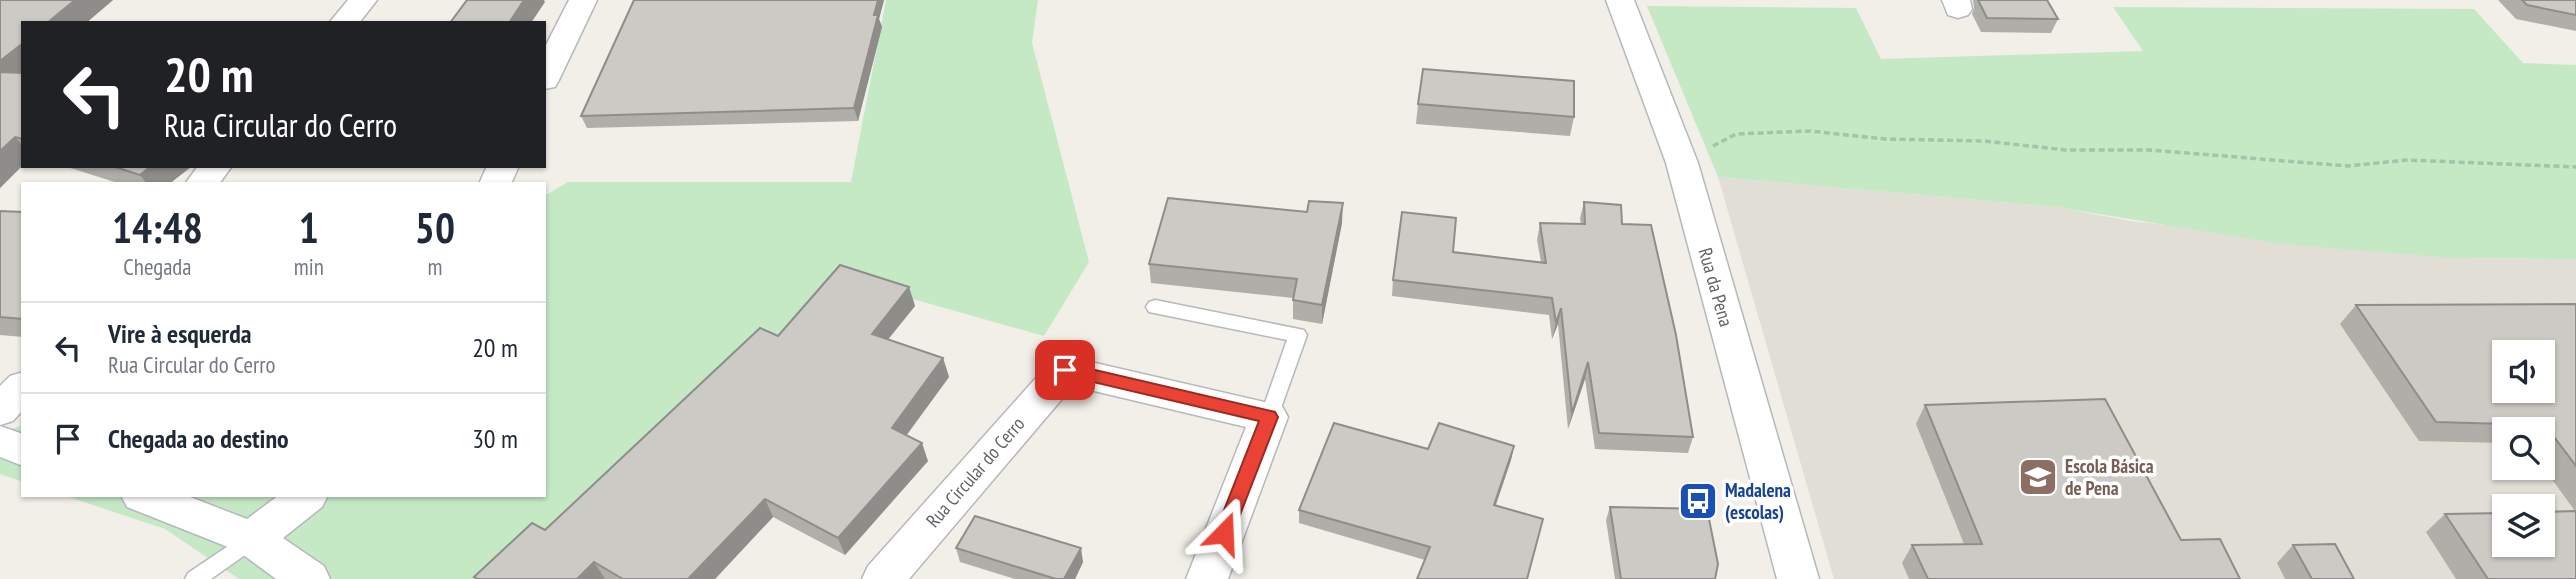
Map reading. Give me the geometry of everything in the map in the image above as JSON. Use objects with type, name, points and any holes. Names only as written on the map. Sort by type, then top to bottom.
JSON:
[{"type":"street","points":[[345,21],[363,0]]},
{"type":"street","points":[[546,76],[583,0]]},
{"type":"street","name":"Rua da Pena","points":[[1620,0],[1682,163],[1798,579]]},
{"type":"street","points":[[203,182],[214,168]]},
{"type":"street","name":"Rua Circular do Cerro","points":[[883,579],[1065,370],[1269,417]]},
{"type":"street","points":[[0,411],[21,388]]},
{"type":"street","points":[[1207,579],[1269,417]]},
{"type":"street","points":[[0,441],[21,449]]},
{"type":"street","points":[[146,497],[252,539],[309,579]]},
{"type":"street","points":[[252,539],[305,497]]},
{"type":"lane","points":[[1155,307],[1298,335],[1269,417]]},
{"type":"lane","points":[[195,579],[252,539]]},
{"type":"path","points":[[1682,163],[1736,134],[1810,131],[1885,139],[1984,141],[2066,150],[2161,150],[2348,166],[2407,160],[2576,167]]},
{"type":"shaded area","points":[[1718,177],[2056,207],[2131,221],[2455,258],[2576,259],[2576,579],[1834,579]]},
{"type":"green space","points":[[886,0],[1038,0],[1032,43],[1089,262],[1044,336],[863,285],[508,579],[239,579],[165,529],[69,497],[546,497],[546,195],[568,182],[851,182]]},
{"type":"green space","points":[[1647,6],[1856,8],[1881,59],[2143,51],[2113,7],[2474,9],[2523,63],[2576,65],[2576,259],[2455,258],[2282,244],[2056,207],[1718,177]]},
{"type":"green space","points":[[21,426],[21,481],[0,474],[0,433]]},
{"type":"building","points":[[0,0],[75,0],[49,21],[21,21],[21,45],[0,61]]},
{"type":"building","points":[[467,0],[524,0],[510,21],[451,21]]},
{"type":"building","points":[[634,0],[878,0],[874,15],[878,15],[854,108],[581,116]]},
{"type":"building","points":[[1978,0],[2047,0],[2058,19],[1987,18]]},
{"type":"building","points":[[2522,0],[2576,0],[2576,15],[2527,5]]},
{"type":"building","points":[[1423,69],[1574,81],[1574,117],[1418,104]]},
{"type":"building","points":[[0,72],[21,73],[21,138],[15,137],[0,151]]},
{"type":"building","points":[[118,168],[149,168],[140,175]]},
{"type":"building","points":[[1168,198],[1307,212],[1309,201],[1343,203],[1322,305],[1293,300],[1297,279],[1149,264]]},
{"type":"building","points":[[1584,202],[1621,205],[1622,224],[1651,225],[1676,335],[1693,437],[1599,433],[1588,362],[1572,413],[1561,308],[1556,323],[1552,298],[1393,280],[1402,212],[1456,218],[1453,252],[1546,263],[1540,223],[1585,224]]},
{"type":"building","points":[[0,211],[21,212],[21,319],[0,317]]},
{"type":"building","points":[[840,265],[909,287],[872,334],[943,358],[892,428],[922,443],[838,538],[765,499],[688,579],[623,579],[594,562],[577,579],[474,577],[532,523],[545,530],[760,328],[778,336]]},
{"type":"building","points":[[2576,304],[2576,466],[2555,438],[2555,417],[2492,417],[2492,424],[2436,422],[2356,305]]},
{"type":"building","points":[[2105,399],[2181,540],[2220,539],[2240,579],[1928,579],[1912,545],[1982,544],[1925,405]]},
{"type":"building","points":[[1334,423],[1428,449],[1439,423],[1514,446],[1494,505],[1543,519],[1527,579],[1417,579],[1430,547],[1299,510]]},
{"type":"building","points":[[1610,507],[1707,509],[1718,564],[1715,579],[1621,579]]},
{"type":"building","points":[[2576,511],[2576,579],[2488,579],[2445,514],[2492,513],[2492,557],[2555,557],[2555,512]]},
{"type":"building","points":[[975,516],[1081,548],[1064,579],[1056,579],[956,548]]},
{"type":"building","points":[[2335,544],[2354,579],[2312,579],[2293,545]]},
{"type":"place","name":"Escola Básica de Pena","points":[[2038,477]]},
{"type":"place","name":"Madalena (escolas)","points":[[1698,501]]},
{"type":"route","points":[[1065,370],[1269,417],[1224,533]]}]
